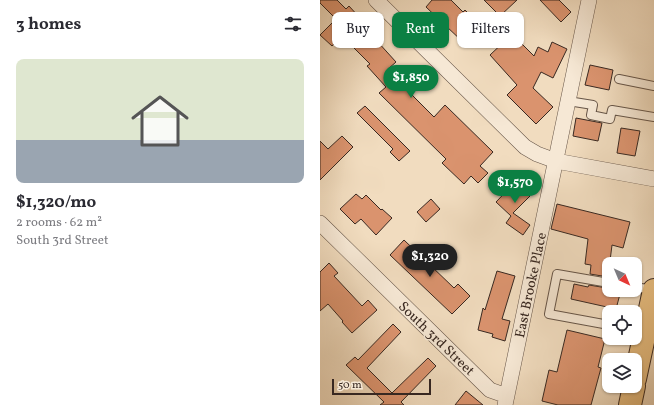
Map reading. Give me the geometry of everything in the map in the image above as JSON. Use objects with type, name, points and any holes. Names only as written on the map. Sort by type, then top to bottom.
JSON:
[{"type":"main road","points":[[642,323],[654,290]]},
{"type":"main road","points":[[630,405],[633,393]]},
{"type":"street","points":[[376,0],[525,147],[537,154],[556,161],[654,179]]},
{"type":"street","name":"East Brooke Place","points":[[506,400],[589,0]]},
{"type":"street","name":"South 3rd Street","points":[[320,223],[490,390],[506,400]]},
{"type":"lane","points":[[619,79],[654,86]]},
{"type":"lane","points":[[568,101],[593,105],[591,115],[610,119],[612,110],[654,117]]},
{"type":"lane","points":[[602,282],[557,274],[549,314],[602,324]]},
{"type":"lane","points":[[642,288],[654,290]]},
{"type":"building","points":[[320,0],[337,0],[346,9],[349,6],[354,12],[332,12],[332,15],[320,3]]},
{"type":"building","points":[[432,0],[451,0],[463,12],[457,12],[457,36],[449,29],[449,12],[431,12],[426,7]]},
{"type":"building","points":[[484,0],[517,0],[504,12],[496,12]]},
{"type":"building","points":[[540,0],[559,0],[571,12],[561,22]]},
{"type":"building","points":[[332,23],[332,46],[320,35]]},
{"type":"building","points":[[552,42],[567,49],[553,78],[541,72],[533,88],[553,107],[536,124],[507,95],[517,85],[490,55],[497,48],[524,48],[524,46],[534,56],[538,47],[548,52]]},
{"type":"building","points":[[354,48],[383,48],[396,62],[388,69],[434,117],[445,105],[493,152],[480,166],[488,173],[478,183],[471,176],[464,184],[442,163],[446,159],[379,93],[386,87],[367,66],[370,64]]},
{"type":"building","points":[[590,65],[613,70],[609,90],[585,85]]},
{"type":"building","points":[[365,106],[410,151],[399,161],[390,152],[393,149],[357,113]]},
{"type":"building","points":[[576,118],[602,123],[598,141],[573,136]]},
{"type":"building","points":[[621,128],[640,131],[635,156],[617,153]]},
{"type":"building","points":[[342,136],[353,147],[320,180],[320,141],[328,149]]},
{"type":"building","points":[[521,176],[530,184],[524,190],[530,196],[513,213],[530,225],[523,235],[506,223],[511,216],[496,202]]},
{"type":"building","points":[[356,194],[362,199],[366,195],[381,210],[382,209],[392,218],[376,235],[361,219],[355,224],[340,209]]},
{"type":"building","points":[[431,199],[440,209],[426,222],[417,212]]},
{"type":"building","points":[[557,204],[630,222],[623,248],[612,245],[610,257],[602,257],[602,276],[590,274],[591,265],[585,264],[588,239],[551,229]]},
{"type":"building","points":[[404,240],[454,288],[458,284],[470,296],[452,314],[390,255]]},
{"type":"building","points":[[329,263],[338,273],[334,276],[362,306],[368,300],[377,310],[352,333],[328,304],[320,311],[320,272]]},
{"type":"building","points":[[497,271],[515,276],[502,319],[510,321],[505,341],[492,337],[493,334],[478,330],[483,308],[485,310]]},
{"type":"building","points":[[574,284],[588,287],[589,285],[602,287],[602,297],[619,297],[617,305],[602,306],[571,299]]},
{"type":"building","points":[[393,324],[401,332],[367,368],[392,393],[428,358],[436,366],[401,402],[404,405],[380,405],[384,402],[346,365],[355,357],[358,360]]},
{"type":"building","points":[[567,330],[602,338],[602,345],[604,345],[598,367],[601,368],[591,405],[558,405],[542,401],[549,370],[557,372]]},
{"type":"building","points":[[466,391],[483,405],[455,405]]}]
